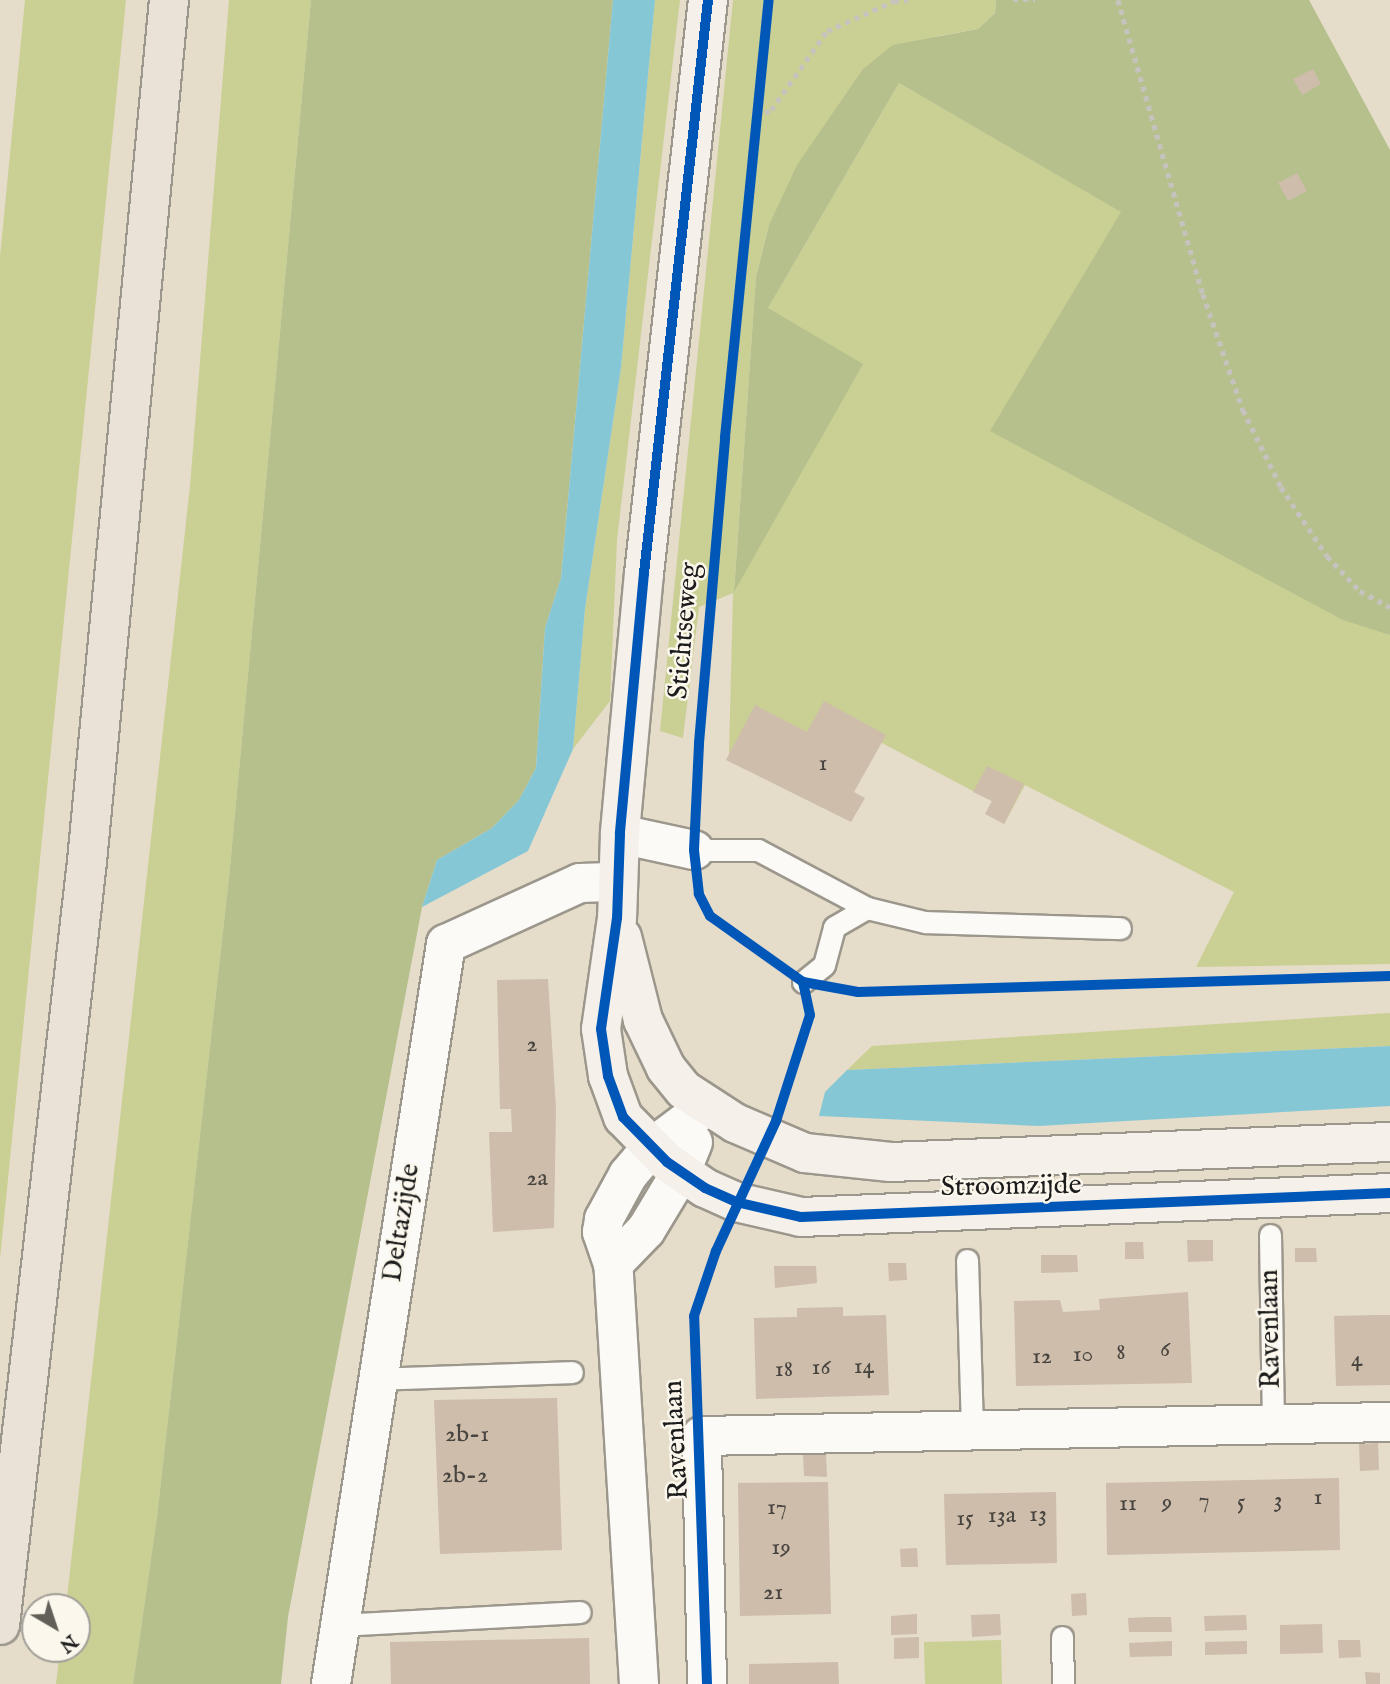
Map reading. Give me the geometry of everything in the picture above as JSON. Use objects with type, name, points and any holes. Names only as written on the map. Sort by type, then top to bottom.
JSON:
[{"type":"highway","points":[[0,1625],[87,860],[169,0]]},
{"type":"street","name":"Stichtseweg","points":[[651,1148],[623,1117],[608,1076],[601,1030],[617,900],[620,834],[644,573],[708,0]]},
{"type":"street","points":[[620,834],[694,850]]},
{"type":"street","name":"Deltazijde","points":[[331,1684],[376,1379],[446,944],[580,883],[617,900]]},
{"type":"street","name":"Stichtseweg","points":[[617,900],[643,1020],[666,1068],[707,1106]]},
{"type":"street","points":[[639,1684],[613,1264],[602,1232],[604,1219],[628,1175],[651,1148],[707,1106]]},
{"type":"street","points":[[613,1264],[646,1230],[681,1172],[707,1106]]},
{"type":"street","name":"Stroomzijde","points":[[707,1106],[768,1139],[842,1160],[891,1161],[1390,1142]]},
{"type":"street","name":"Stroomzijde","points":[[651,1148],[681,1172],[736,1202],[801,1217],[1390,1193]]},
{"type":"street","name":"Ravenlaan","points":[[707,1684],[702,1436],[1390,1422]]},
{"type":"lane","points":[[694,850],[758,850],[867,908],[925,922],[1120,928]]},
{"type":"lane","points":[[803,982],[824,965],[834,927],[867,908]]},
{"type":"lane","name":"Ravenlaan","points":[[1270,1235],[1273,1423]]},
{"type":"lane","points":[[967,1260],[972,1431]]},
{"type":"lane","points":[[376,1379],[572,1372]]},
{"type":"lane","points":[[340,1625],[579,1612]]},
{"type":"lane","points":[[1062,1637],[1063,1684]]},
{"type":"path","points":[[755,123],[771,110],[827,31],[894,1],[908,0]]},
{"type":"path","points":[[1013,0],[1035,0]]},
{"type":"path","points":[[1118,0],[1203,294],[1243,410],[1281,487],[1327,556],[1360,592],[1390,607]]},
{"type":"path","points":[[755,123],[757,104]]},
{"type":"green space","points":[[25,0],[126,0],[0,1259],[0,257]]},
{"type":"green space","points":[[229,0],[311,0],[229,878],[157,1517],[133,1684],[56,1684],[58,1663],[91,1663],[91,1593],[68,1593],[190,486]]},
{"type":"green space","points":[[311,0],[613,0],[561,578],[545,628],[536,768],[519,800],[492,828],[437,860],[422,907],[288,1617],[281,1684],[133,1684],[157,1517],[229,878]]},
{"type":"green space","points":[[655,0],[680,0],[617,540],[610,701],[573,749],[585,609],[621,368]]},
{"type":"green space","points":[[733,0],[996,0],[995,13],[978,29],[938,36],[769,225],[756,277],[734,590],[768,308],[899,83],[1122,212],[991,431],[1390,635],[1390,964],[1196,967],[1234,892],[1025,785],[1004,824],[992,801],[880,742],[810,800],[729,754],[733,593],[699,607],[683,738],[660,731]]},
{"type":"green space","points":[[996,0],[1309,0],[1390,150],[1390,635],[1343,620],[990,431],[1121,212],[899,83],[768,308],[863,364],[734,592],[756,277],[769,225],[797,165],[863,69],[893,45],[978,29],[995,13]]},
{"type":"green space","points":[[1390,1013],[1390,1046],[847,1070],[872,1046]]},
{"type":"green space","points":[[1001,1640],[1002,1684],[925,1684],[924,1642]]},
{"type":"water","points":[[613,0],[655,0],[621,368],[585,609],[573,749],[528,851],[422,907],[437,860],[492,828],[519,800],[536,768],[545,628],[561,578]]},
{"type":"water","points":[[1390,1046],[1390,1106],[1038,1126],[819,1116],[825,1092],[847,1070]]},
{"type":"building","points":[[1313,69],[1321,84],[1302,95],[1293,79]]},
{"type":"building","points":[[1297,173],[1307,191],[1288,201],[1278,183]]},
{"type":"building","points":[[824,701],[886,735],[854,792],[865,798],[851,822],[726,760],[755,705],[807,732]]},
{"type":"building","points":[[987,766],[1024,784],[1004,824],[985,814],[992,801],[973,792]]},
{"type":"building","points":[[548,979],[556,1109],[554,1228],[493,1232],[489,1132],[512,1132],[511,1109],[500,1109],[497,980]]},
{"type":"building","points":[[1187,1240],[1213,1240],[1213,1261],[1188,1262]]},
{"type":"building","points":[[1125,1242],[1143,1242],[1144,1259],[1125,1259]]},
{"type":"building","points":[[1295,1248],[1316,1248],[1317,1262],[1295,1262]]},
{"type":"building","points":[[1041,1255],[1077,1255],[1078,1272],[1041,1273]]},
{"type":"building","points":[[888,1263],[906,1263],[907,1280],[889,1281]]},
{"type":"building","points":[[774,1266],[816,1266],[817,1283],[775,1288]]},
{"type":"building","points":[[1188,1292],[1192,1383],[1016,1386],[1014,1301],[1060,1300],[1063,1312],[1100,1310],[1099,1299]]},
{"type":"building","points":[[843,1307],[843,1316],[886,1315],[889,1395],[756,1399],[754,1318],[797,1317],[797,1308]]},
{"type":"building","points":[[1390,1315],[1390,1385],[1336,1386],[1334,1316]]},
{"type":"building","points":[[557,1398],[562,1550],[440,1554],[434,1400]]},
{"type":"building","points":[[1378,1443],[1379,1470],[1360,1471],[1359,1444]]},
{"type":"building","points":[[803,1454],[826,1454],[827,1477],[804,1476]]},
{"type":"building","points":[[1339,1478],[1340,1550],[1107,1555],[1106,1483]]},
{"type":"building","points":[[828,1482],[831,1614],[740,1616],[738,1483]]},
{"type":"building","points":[[1056,1492],[1057,1563],[946,1565],[944,1494]]},
{"type":"building","points":[[917,1548],[918,1567],[901,1567],[900,1549]]},
{"type":"building","points":[[1086,1593],[1087,1615],[1072,1616],[1071,1594]]},
{"type":"building","points":[[917,1614],[917,1634],[891,1635],[891,1616]]},
{"type":"building","points":[[1000,1614],[1001,1635],[972,1637],[971,1615]]},
{"type":"building","points":[[1246,1615],[1247,1630],[1205,1631],[1204,1616]]},
{"type":"building","points":[[1171,1617],[1172,1632],[1129,1632],[1128,1618]]},
{"type":"building","points":[[1322,1624],[1323,1653],[1280,1654],[1280,1625]]},
{"type":"building","points":[[919,1637],[919,1658],[894,1659],[894,1638]]},
{"type":"building","points":[[589,1638],[590,1684],[391,1684],[390,1642]]},
{"type":"building","points":[[1338,1640],[1360,1640],[1361,1657],[1339,1658]]},
{"type":"building","points":[[1172,1641],[1172,1656],[1130,1657],[1129,1643]]},
{"type":"building","points":[[1247,1641],[1247,1654],[1205,1655],[1205,1642]]},
{"type":"building","points":[[838,1662],[839,1684],[749,1684],[749,1664]]},
{"type":"building","points":[[1365,1672],[1380,1673],[1380,1684],[1366,1684]]},
{"type":"cycle path","points":[[708,0],[644,573],[620,834],[617,918],[601,1029],[608,1076],[623,1117],[667,1162],[705,1188],[736,1202],[801,1217],[1390,1193]]},
{"type":"cycle path","points":[[707,1684],[694,1316],[716,1251],[776,1121],[810,1015],[803,982],[710,916],[699,894],[694,850],[699,743],[725,437],[769,0]]},
{"type":"cycle path","points":[[803,982],[858,992],[1390,976]]}]
